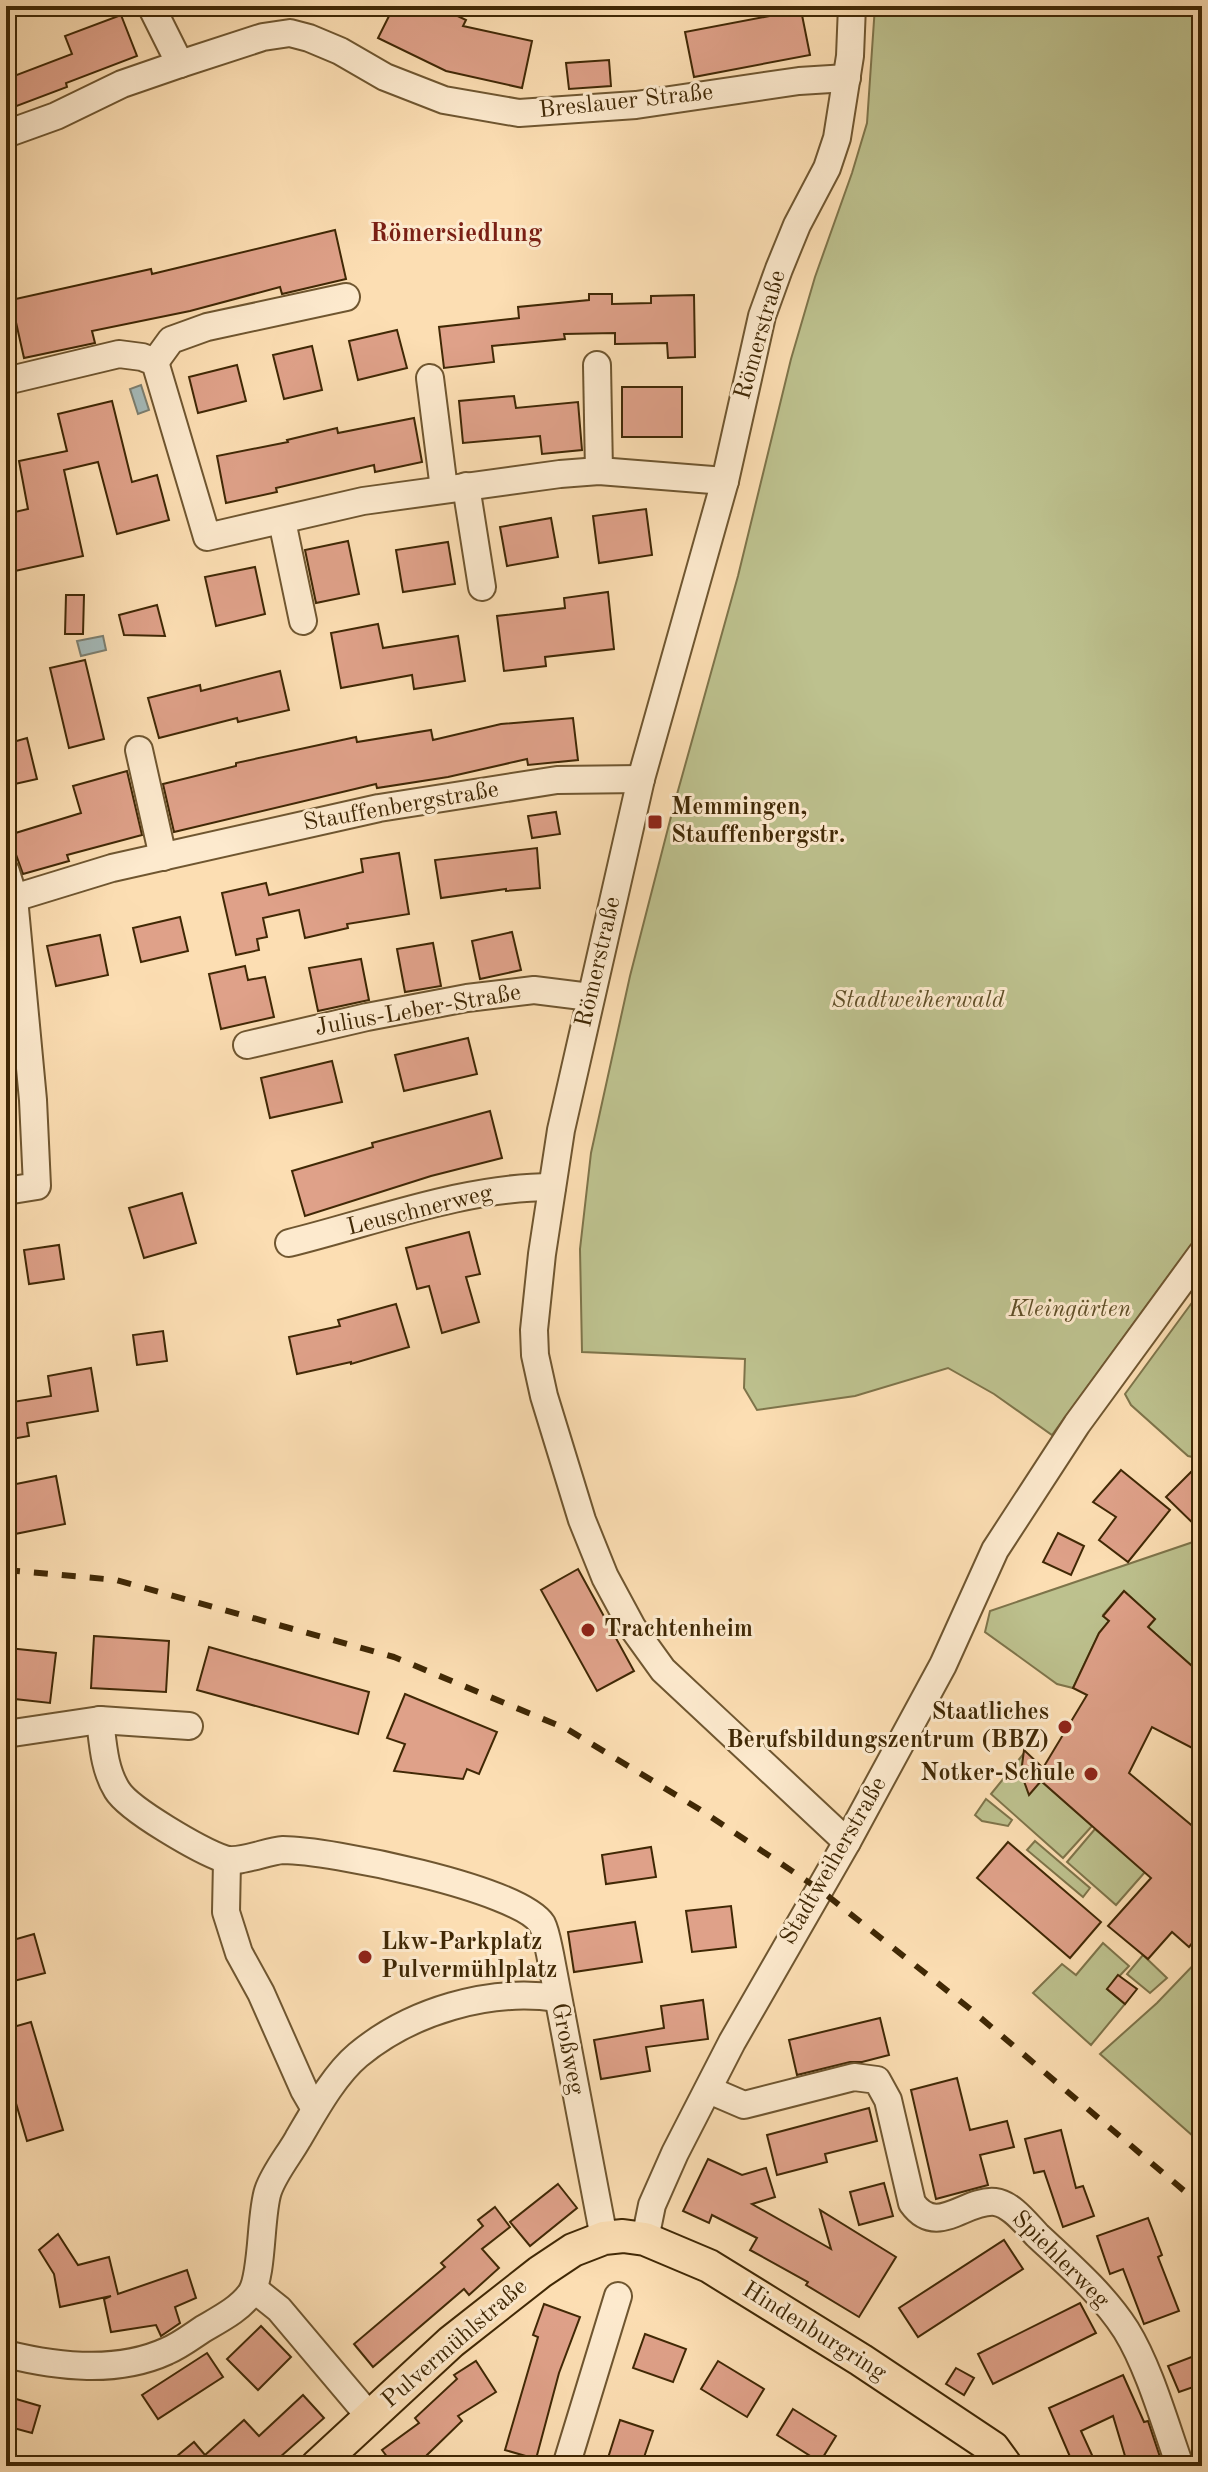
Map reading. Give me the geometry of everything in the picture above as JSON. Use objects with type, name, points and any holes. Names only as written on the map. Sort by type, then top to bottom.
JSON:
[{"type":"main road","name":"Hindenburgring","points":[[604,2238],[623,2236],[645,2239],[709,2266],[861,2360],[993,2448],[1006,2466]]},
{"type":"main road","name":"Pulvermühlstraße","points":[[317,2466],[451,2342],[540,2272],[573,2250],[604,2238]]},
{"type":"street","points":[[151,6],[180,64]]},
{"type":"street","name":"Römerstraße","points":[[847,1842],[663,1670],[632,1627],[605,1577],[577,1506],[544,1396],[535,1355],[534,1321],[552,1187],[590,997],[641,779],[725,481],[762,316],[797,225],[827,168],[837,138],[847,78],[852,6]]},
{"type":"street","name":"Breslauer Straße","points":[[6,134],[56,116],[122,84],[263,37],[290,33],[340,51],[385,77],[444,100],[519,113],[636,105],[799,81],[847,78]]},
{"type":"street","points":[[155,362],[171,340],[207,327],[346,297]]},
{"type":"street","points":[[6,381],[119,354],[155,362]]},
{"type":"street","points":[[155,362],[207,537],[363,501],[599,471],[725,481]]},
{"type":"street","points":[[597,365],[599,471]]},
{"type":"street","points":[[430,378],[482,587]]},
{"type":"street","points":[[282,521],[303,621]]},
{"type":"street","points":[[139,750],[163,857]]},
{"type":"street","name":"Stauffenbergstraße","points":[[14,898],[112,868],[379,808],[557,780],[641,779]]},
{"type":"street","points":[[6,872],[14,898],[33,1100],[37,1186],[6,1191]]},
{"type":"street","name":"Julius-Leber-Straße","points":[[247,1045],[467,998],[534,990],[590,997]]},
{"type":"street","name":"Leuschnerweg","points":[[289,1243],[483,1193],[520,1187],[552,1187]]},
{"type":"street","name":"Stadtweiherstraße","points":[[645,2239],[652,2205],[661,2182],[732,2042],[790,1936],[847,1842],[943,1665],[995,1550],[1070,1435],[1202,1253]]},
{"type":"street","points":[[100,1720],[105,1760],[118,1793],[159,1824],[227,1861],[226,1912],[239,1953],[315,2109]]},
{"type":"street","points":[[6,1734],[100,1720],[189,1726]]},
{"type":"street","name":"Großweg","points":[[227,1861],[282,1850],[334,1855],[485,1893],[518,1904],[542,1924],[604,2238]]},
{"type":"street","points":[[6,2354],[34,2361],[76,2365],[124,2365],[167,2351],[242,2304],[254,2289],[268,2191],[315,2109],[355,2057],[390,2031],[434,2012],[473,2001],[524,1996],[557,1998]]},
{"type":"street","name":"Spiehlerweg","points":[[709,2090],[744,2105],[854,2077],[877,2080],[888,2100],[912,2203],[919,2213],[928,2218],[949,2216],[977,2205],[996,2202],[1010,2209],[1062,2259],[1113,2312],[1127,2332],[1157,2401],[1180,2466]]},
{"type":"street","points":[[254,2289],[279,2309],[371,2418]]},
{"type":"street","points":[[566,2466],[618,2296]]},
{"type":"green space","name":"Stadtweiherwald","points":[[875,6],[1202,6],[1202,1230],[1052,1435],[994,1394],[948,1368],[855,1396],[757,1410],[744,1388],[745,1359],[582,1352],[580,1249],[591,1153],[630,976],[738,576],[791,359],[867,123]]},
{"type":"green space","points":[[1202,1289],[1202,1459],[1188,1456],[1131,1405],[1125,1394]]},
{"type":"green space","points":[[1202,1539],[1202,1656],[1192,1666],[1148,1627],[1155,1619],[1124,1591],[1103,1615],[1109,1621],[1099,1633],[1073,1688],[1057,1684],[985,1632],[990,1611]]},
{"type":"green space","points":[[1025,1752],[1021,1773],[1030,1792],[1041,1781],[1092,1826],[1063,1858],[991,1794]]},
{"type":"green space","points":[[986,1799],[1012,1820],[1008,1826],[982,1821],[975,1815]]},
{"type":"green space","points":[[1095,1829],[1145,1872],[1116,1905],[1067,1862]]},
{"type":"green space","points":[[1035,1841],[1090,1888],[1083,1897],[1027,1850]]},
{"type":"green space","points":[[1103,1943],[1129,1966],[1107,1989],[1125,2004],[1091,2045],[1033,1993],[1062,1964],[1076,1975]]},
{"type":"green space","points":[[1143,1955],[1167,1978],[1150,1993],[1127,1974]]},
{"type":"green space","points":[[1202,1956],[1202,2144],[1100,2054],[1157,2003]]},
{"type":"shaded area","points":[[141,385],[149,410],[138,414],[130,389]]},
{"type":"shaded area","points":[[103,636],[106,650],[81,656],[77,641]]},
{"type":"building","points":[[394,6],[437,6],[466,20],[463,26],[532,41],[522,88],[446,71],[378,38]]},
{"type":"building","points":[[801,10],[810,55],[694,77],[685,32]]},
{"type":"building","points":[[121,15],[137,56],[14,107],[6,79],[72,54],[65,36]]},
{"type":"building","points":[[609,60],[611,86],[569,89],[566,63]]},
{"type":"building","points":[[335,230],[346,279],[282,294],[280,287],[190,311],[92,331],[95,343],[24,358],[11,300],[151,269],[152,274]]},
{"type":"building","points":[[589,294],[612,294],[612,304],[651,303],[651,296],[694,295],[695,357],[668,358],[667,343],[615,344],[615,333],[564,334],[565,339],[492,346],[494,362],[444,368],[439,327],[519,318],[518,307],[589,300]]},
{"type":"building","points":[[397,330],[407,368],[358,380],[349,341]]},
{"type":"building","points":[[312,346],[322,390],[284,399],[273,355]]},
{"type":"building","points":[[237,365],[246,401],[198,413],[189,377]]},
{"type":"building","points":[[622,387],[682,387],[682,437],[622,437]]},
{"type":"building","points":[[514,396],[516,408],[578,402],[582,450],[542,454],[540,436],[463,443],[459,401]]},
{"type":"building","points":[[112,401],[132,482],[157,475],[169,520],[117,534],[98,462],[64,470],[83,556],[6,573],[6,514],[28,509],[19,461],[67,451],[58,414]]},
{"type":"building","points":[[414,418],[422,462],[375,472],[374,465],[226,503],[217,456],[288,442],[337,428],[338,433]]},
{"type":"building","points":[[646,509],[652,555],[599,563],[593,516]]},
{"type":"building","points":[[551,518],[558,557],[507,566],[500,527]]},
{"type":"building","points":[[348,541],[359,594],[316,603],[305,550]]},
{"type":"building","points":[[448,542],[455,584],[403,592],[396,550]]},
{"type":"building","points":[[255,567],[265,614],[216,626],[205,577]]},
{"type":"building","points":[[608,592],[614,649],[545,657],[546,666],[504,671],[497,616],[565,608],[564,598]]},
{"type":"building","points":[[66,595],[84,595],[83,634],[65,634]]},
{"type":"building","points":[[157,605],[165,636],[124,635],[119,615]]},
{"type":"building","points":[[378,624],[383,648],[458,636],[465,681],[414,689],[412,675],[341,688],[331,633]]},
{"type":"building","points":[[85,660],[104,739],[69,748],[50,668]]},
{"type":"building","points":[[280,671],[289,710],[238,722],[237,718],[159,738],[148,698],[200,685],[201,691]]},
{"type":"building","points":[[573,718],[578,760],[528,765],[527,759],[448,777],[377,788],[376,784],[174,832],[163,784],[236,766],[236,763],[356,737],[357,742],[431,730],[433,740],[501,724]]},
{"type":"building","points":[[27,738],[37,779],[6,786],[6,744]]},
{"type":"building","points":[[127,771],[142,835],[67,855],[69,861],[23,874],[9,835],[81,813],[73,786]]},
{"type":"building","points":[[556,812],[560,834],[532,838],[528,816]]},
{"type":"building","points":[[537,848],[540,888],[506,889],[441,898],[435,860]]},
{"type":"building","points":[[399,853],[409,914],[347,924],[348,928],[305,938],[299,910],[263,918],[267,937],[257,939],[259,950],[236,955],[222,893],[266,883],[269,895],[363,872],[361,859]]},
{"type":"building","points":[[180,917],[188,951],[141,962],[133,928]]},
{"type":"building","points":[[512,932],[521,970],[480,979],[472,941]]},
{"type":"building","points":[[100,935],[108,975],[56,986],[47,946]]},
{"type":"building","points":[[433,943],[441,986],[405,992],[397,949]]},
{"type":"building","points":[[361,959],[369,1000],[318,1011],[309,968]]},
{"type":"building","points":[[245,966],[248,980],[265,977],[274,1017],[221,1029],[209,974]]},
{"type":"building","points":[[468,1038],[477,1074],[404,1091],[395,1055]]},
{"type":"building","points":[[332,1061],[342,1102],[270,1118],[261,1078]]},
{"type":"building","points":[[490,1111],[502,1158],[431,1176],[305,1216],[292,1171],[373,1147],[372,1143]]},
{"type":"building","points":[[182,1193],[196,1243],[144,1258],[129,1208]]},
{"type":"building","points":[[469,1232],[480,1274],[466,1277],[479,1322],[442,1333],[429,1286],[417,1289],[406,1248]]},
{"type":"building","points":[[59,1245],[64,1279],[29,1284],[24,1250]]},
{"type":"building","points":[[396,1304],[409,1347],[351,1364],[297,1374],[289,1337],[340,1326],[338,1320]]},
{"type":"building","points":[[163,1331],[167,1361],[137,1365],[133,1335]]},
{"type":"building","points":[[91,1368],[98,1411],[27,1423],[29,1436],[6,1440],[6,1403],[51,1396],[48,1376]]},
{"type":"building","points":[[1202,1461],[1202,1532],[1166,1497]]},
{"type":"building","points":[[1121,1470],[1170,1510],[1128,1562],[1099,1540],[1116,1517],[1093,1502]]},
{"type":"building","points":[[56,1476],[65,1524],[15,1534],[6,1486]]},
{"type":"building","points":[[1058,1533],[1084,1546],[1071,1575],[1043,1562]]},
{"type":"building","name":"Trachtenheim","points":[[578,1569],[634,1671],[597,1691],[541,1590]]},
{"type":"building","name":"Notker-Schule","points":[[1124,1591],[1155,1619],[1148,1627],[1192,1666],[1202,1654],[1202,1753],[1152,1727],[1129,1773],[1202,1834],[1202,1931],[1189,1947],[1172,1932],[1148,1959],[1108,1926],[1151,1878],[1041,1781],[1029,1795],[1021,1773],[1024,1750],[1043,1768],[1087,1695],[1073,1688],[1099,1633],[1109,1621],[1103,1616]]},
{"type":"building","points":[[94,1636],[169,1641],[166,1692],[91,1688]]},
{"type":"building","points":[[209,1647],[369,1692],[358,1734],[197,1690]]},
{"type":"building","points":[[8,1648],[56,1653],[50,1703],[6,1698]]},
{"type":"building","points":[[405,1694],[497,1732],[479,1774],[467,1769],[463,1779],[394,1771],[405,1744],[387,1738]]},
{"type":"building","points":[[1008,1842],[1101,1922],[1070,1958],[977,1878]]},
{"type":"building","points":[[651,1847],[656,1877],[606,1884],[602,1855]]},
{"type":"building","points":[[731,1906],[736,1947],[692,1952],[686,1911]]},
{"type":"building","points":[[635,1922],[642,1962],[574,1972],[568,1932]]},
{"type":"building","points":[[34,1934],[45,1973],[6,1983],[6,1942]]},
{"type":"building","points":[[1118,1975],[1137,1989],[1125,2004],[1107,1989]]},
{"type":"building","points":[[703,2000],[708,2039],[646,2047],[650,2071],[601,2079],[594,2040],[664,2028],[661,2006]]},
{"type":"building","points":[[880,2018],[889,2055],[797,2075],[789,2040]]},
{"type":"building","points":[[31,2022],[63,2130],[27,2141],[6,2069],[6,2029]]},
{"type":"building","points":[[957,2078],[970,2130],[1007,2121],[1014,2147],[980,2155],[988,2185],[936,2199],[911,2090]]},
{"type":"building","points":[[869,2108],[877,2141],[825,2154],[827,2162],[777,2175],[767,2135]]},
{"type":"building","points":[[1061,2130],[1076,2188],[1083,2186],[1094,2216],[1063,2227],[1044,2171],[1034,2173],[1025,2139]]},
{"type":"building","points":[[708,2159],[742,2175],[766,2168],[775,2197],[752,2204],[831,2249],[820,2210],[896,2257],[859,2317],[806,2285],[808,2282],[750,2250],[757,2238],[712,2215],[709,2223],[683,2211]]},
{"type":"building","points":[[884,2183],[893,2216],[859,2225],[850,2192]]},
{"type":"building","points":[[558,2184],[577,2208],[530,2246],[510,2222]]},
{"type":"building","points":[[495,2207],[510,2227],[482,2249],[499,2268],[469,2295],[464,2289],[373,2367],[354,2344],[445,2267],[441,2263],[483,2226],[478,2220]]},
{"type":"building","points":[[1148,2218],[1162,2255],[1158,2257],[1179,2311],[1144,2324],[1123,2269],[1110,2274],[1097,2236]]},
{"type":"building","points":[[58,2234],[78,2265],[109,2257],[118,2294],[187,2270],[196,2298],[175,2307],[180,2323],[161,2336],[156,2325],[111,2332],[104,2299],[111,2296],[60,2307],[54,2274],[39,2250]]},
{"type":"building","points":[[1004,2240],[1023,2269],[918,2337],[899,2308]]},
{"type":"building","points":[[1080,2303],[1096,2333],[993,2384],[978,2354]]},
{"type":"building","points":[[544,2304],[580,2317],[559,2373],[536,2459],[505,2450],[538,2337],[533,2335]]},
{"type":"building","points":[[261,2326],[291,2357],[258,2390],[227,2359]]},
{"type":"building","points":[[645,2334],[686,2349],[673,2382],[633,2368]]},
{"type":"building","points":[[207,2353],[223,2377],[158,2419],[142,2395]]},
{"type":"building","points":[[1202,2353],[1202,2384],[1179,2392],[1168,2366]]},
{"type":"building","points":[[476,2361],[496,2392],[458,2416],[462,2421],[427,2455],[430,2460],[421,2466],[394,2466],[382,2450],[419,2423],[415,2418],[457,2379],[454,2375]]},
{"type":"building","points":[[718,2361],[764,2389],[747,2417],[701,2389]]},
{"type":"building","points":[[956,2368],[974,2378],[964,2395],[946,2384]]},
{"type":"building","points":[[1123,2375],[1144,2422],[1148,2421],[1163,2466],[1128,2466],[1113,2416],[1081,2431],[1097,2466],[1074,2466],[1049,2408]]},
{"type":"building","points":[[303,2395],[324,2418],[270,2466],[165,2466],[194,2442],[205,2455],[244,2420],[259,2436]]},
{"type":"building","points":[[6,2396],[40,2406],[32,2433],[6,2426]]},
{"type":"building","points":[[793,2409],[836,2436],[820,2462],[777,2435]]},
{"type":"building","points":[[620,2420],[653,2431],[641,2466],[630,2466],[608,2458]]},
{"type":"railway","points":[[6,1570],[116,1580],[394,1657],[567,1729],[699,1809],[819,1889],[969,2008],[1202,2206]]},
{"type":"place","name":"Memmingen, Stauffenbergstr.","points":[[655,822]]},
{"type":"place","name":"Trachtenheim","points":[[588,1630]]},
{"type":"place","name":"Staatliches Berufsbildungszentrum (BBZ)","points":[[1065,1727]]},
{"type":"place","name":"Notker-Schule","points":[[1091,1774]]},
{"type":"place","name":"Lkw-Parkplatz Pulvermühlplatz","points":[[365,1957]]},
{"type":"district","name":"Römersiedlung","points":[[456,234]]},
{"type":"park label","name":"Kleingärten","points":[[1070,1310]]}]
